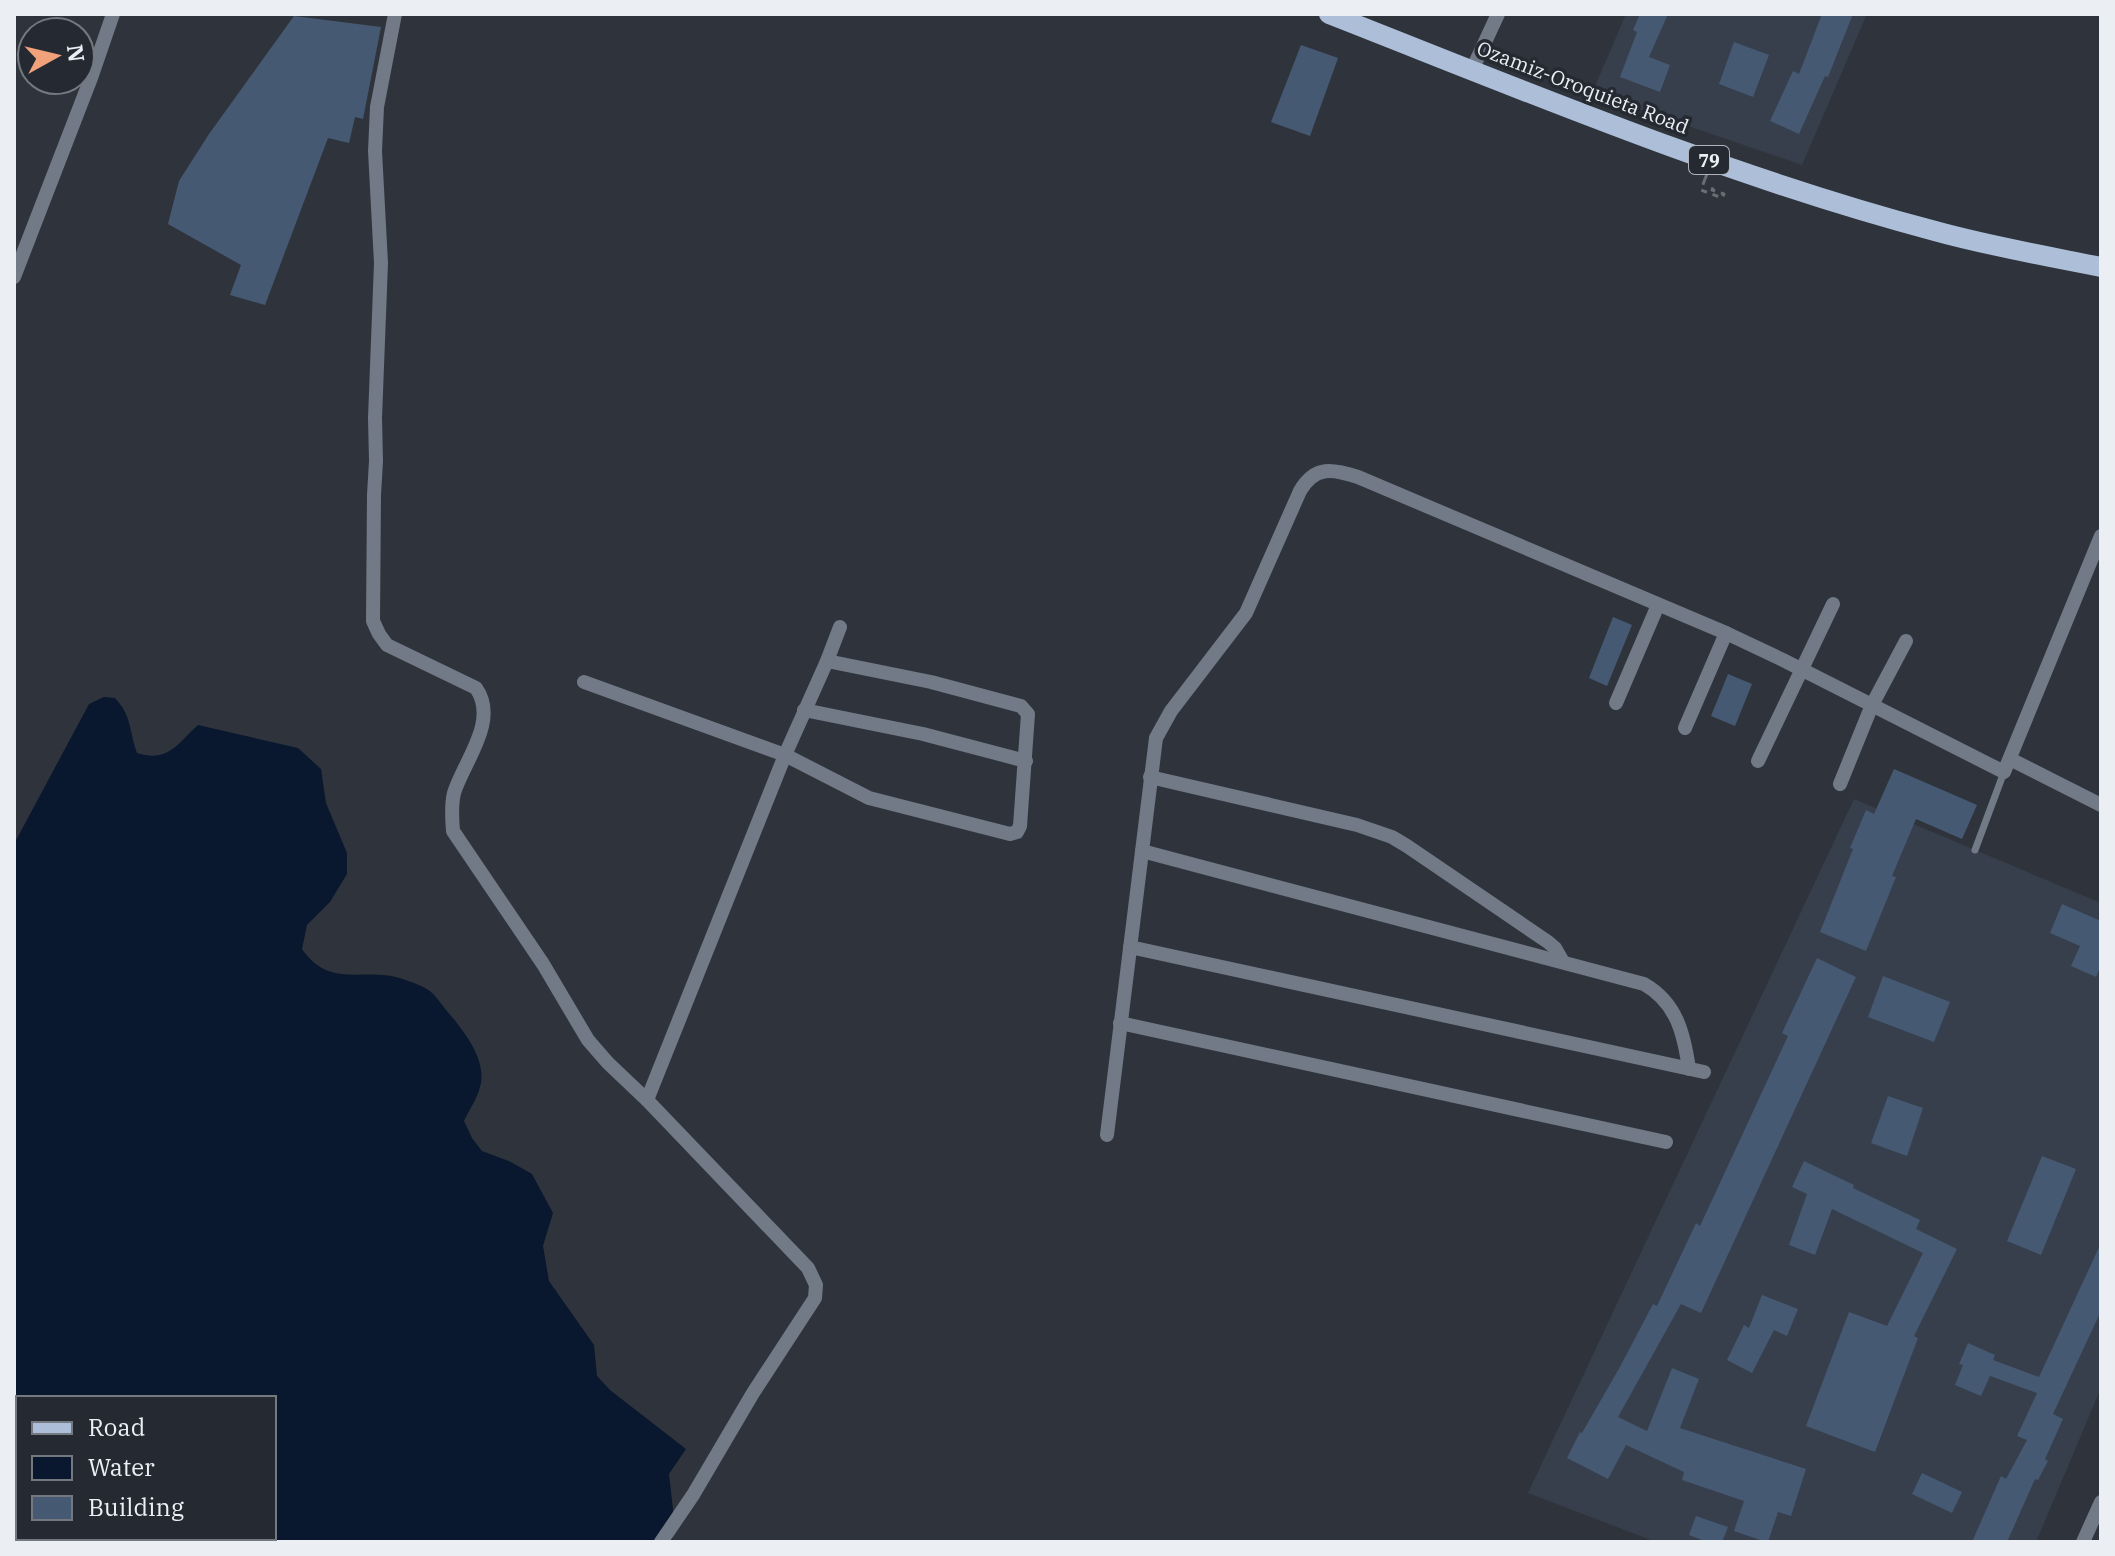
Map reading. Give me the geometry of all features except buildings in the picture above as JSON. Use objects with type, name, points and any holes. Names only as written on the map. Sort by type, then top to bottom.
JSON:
[{"type":"main road","name":"Ozamiz-Oroquieta Road","points":[[1329,14],[1677,149],[1826,200],[1937,232],[2101,267]]},
{"type":"street","points":[[14,277],[113,14]]},
{"type":"street","points":[[395,14],[377,107],[375,151],[381,263],[375,418],[373,621],[387,645],[476,688],[482,696],[485,711],[482,726],[453,796],[453,831],[543,964],[588,1040],[808,1268],[816,1285],[815,1298],[663,1538]]},
{"type":"street","points":[[1472,70],[1498,14]]},
{"type":"street","points":[[1107,1135],[1156,738],[1165,720],[1246,613],[1300,491],[1316,474],[1338,471],[1358,477],[1726,633],[1872,705],[2101,805]]},
{"type":"street","points":[[2007,766],[2101,536]]},
{"type":"street","points":[[1758,761],[1833,604]]},
{"type":"street","points":[[1616,703],[1658,605]]},
{"type":"street","points":[[647,1100],[785,755],[840,627]]},
{"type":"street","points":[[1685,728],[1726,633]]},
{"type":"street","points":[[1840,784],[1872,705],[1906,641]]},
{"type":"street","points":[[584,682],[785,755],[869,798],[1010,834],[1017,832],[1020,826],[1028,714],[1021,706],[931,682],[827,661]]},
{"type":"street","points":[[804,710],[923,734],[1026,761]]},
{"type":"street","points":[[1150,777],[1357,825],[1392,837],[1548,942],[1563,962]]},
{"type":"street","points":[[1130,947],[1696,1070],[1673,1009],[1655,990],[1632,980],[1142,851]]},
{"type":"street","points":[[1120,1023],[1666,1142]]},
{"type":"street","points":[[2083,1542],[2101,1502]]},
{"type":"lane","points":[[1975,850],[2007,766]]},
{"type":"path","points":[[1712,190],[1724,194],[1723,197],[1701,190],[1717,149]]},
{"type":"shaded area","points":[[1626,14],[1867,14],[1802,165],[1592,93]]},
{"type":"shaded area","points":[[1854,799],[2101,903],[2101,1388],[2036,1542],[1656,1542],[1528,1493]]},
{"type":"water","points":[[104,697],[115,698],[120,705],[137,753],[164,754],[198,725],[298,748],[321,769],[326,803],[347,853],[347,874],[330,902],[307,925],[302,949],[313,962],[336,973],[389,976],[425,988],[467,1036],[477,1056],[482,1077],[477,1096],[464,1121],[482,1151],[532,1174],[553,1213],[543,1246],[549,1281],[594,1345],[597,1376],[610,1390],[686,1449],[669,1474],[673,1509],[672,1542],[14,1542],[14,844],[89,704]]}]
